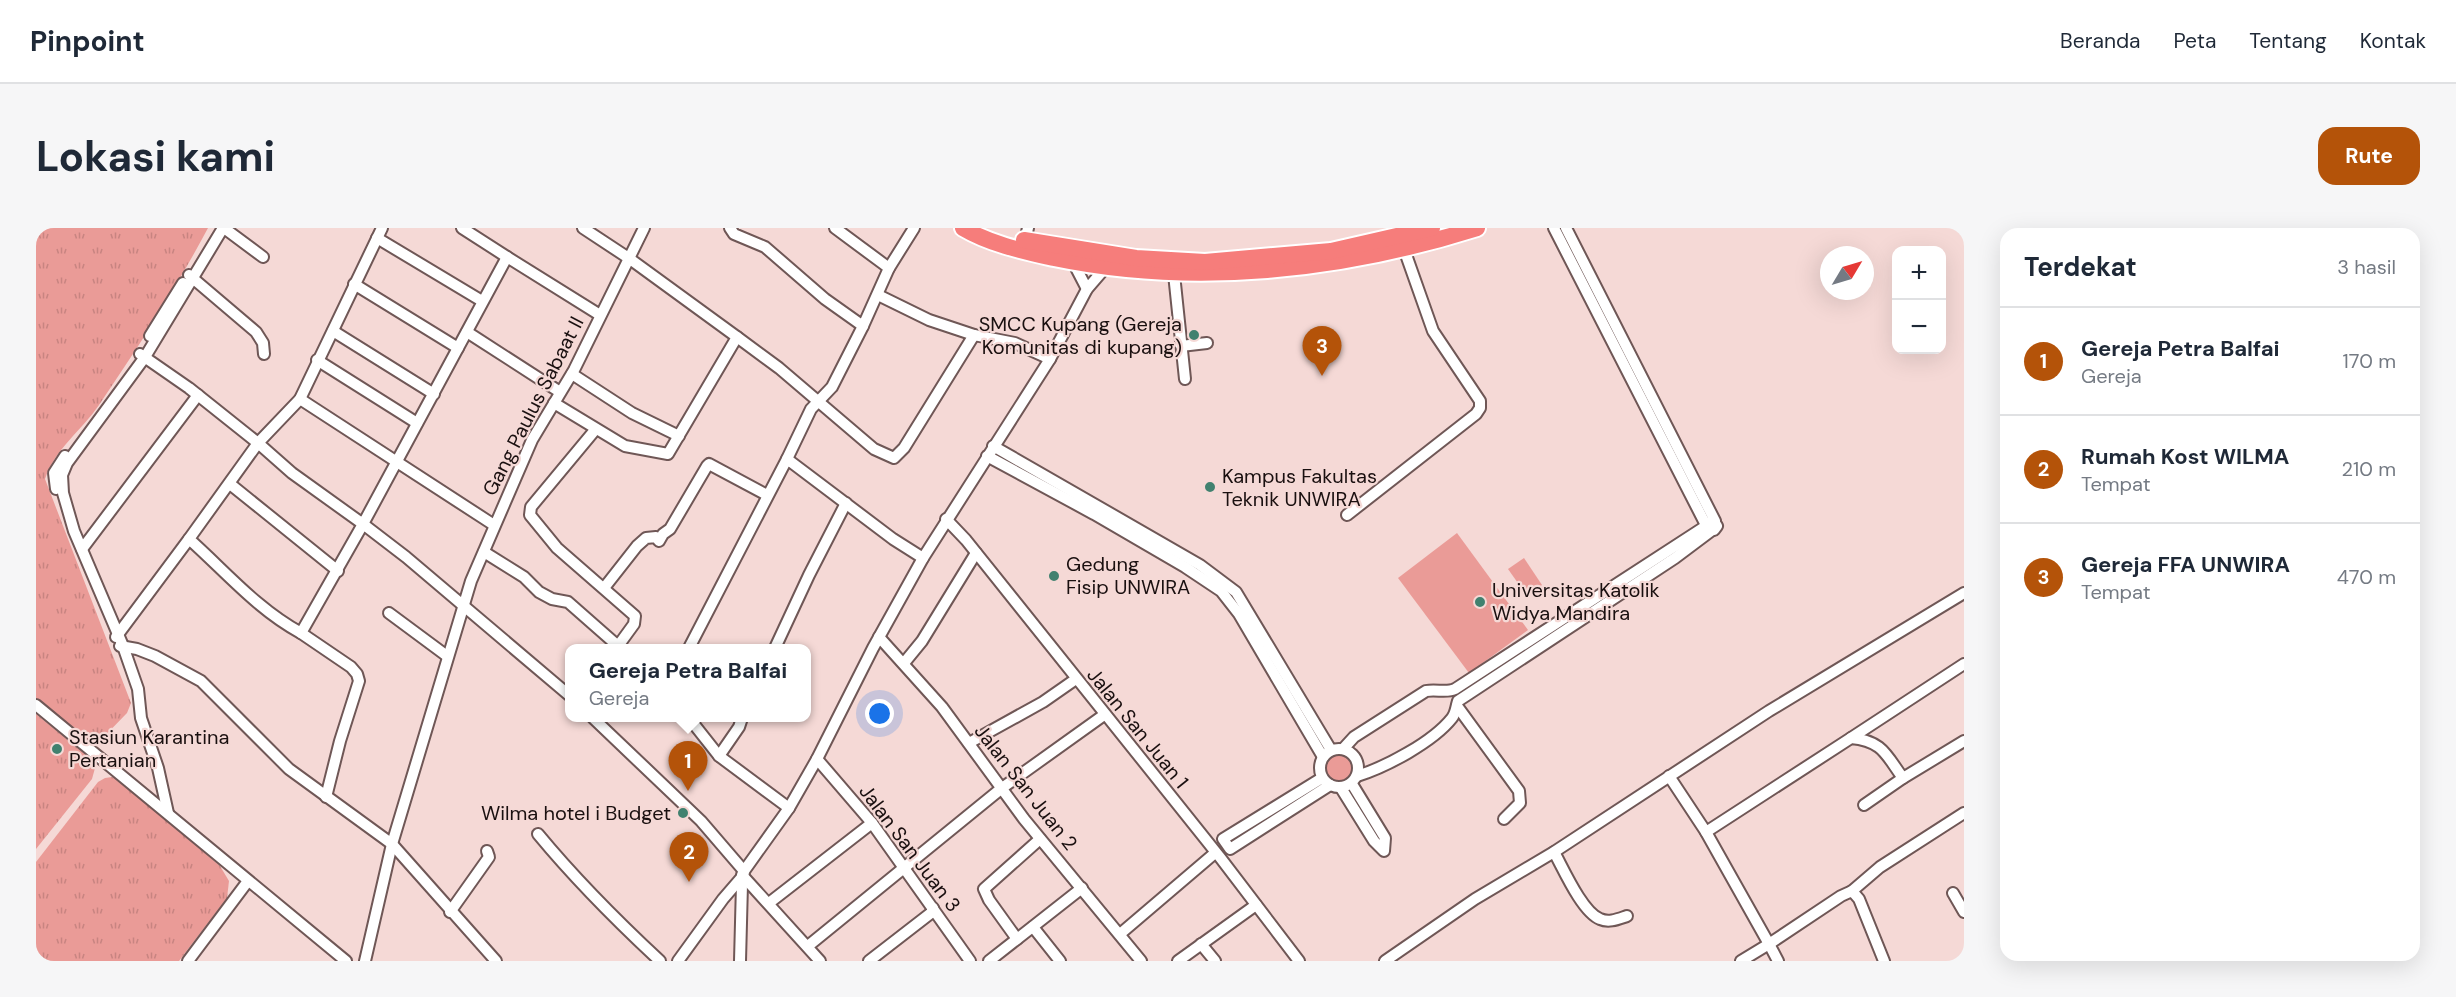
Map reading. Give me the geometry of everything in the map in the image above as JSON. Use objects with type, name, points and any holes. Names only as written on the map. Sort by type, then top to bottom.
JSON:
[{"type":"highway","points":[[963,228],[1023,251],[1074,262],[1174,274],[1205,267]]},
{"type":"highway","points":[[989,228],[1136,258],[1205,267],[1290,268],[1402,242],[1477,228]]},
{"type":"highway","points":[[1402,242],[1432,228]]},
{"type":"street","points":[[191,277],[216,228]]},
{"type":"street","points":[[168,813],[158,768],[141,718],[138,689],[82,549],[63,493],[61,480],[63,470],[143,356],[223,228],[263,257]]},
{"type":"street","points":[[462,228],[600,315]]},
{"type":"street","points":[[583,228],[630,259],[779,368],[874,448],[894,458],[904,448],[974,335]]},
{"type":"street","name":"Gang Paulus Sabaat II","points":[[365,961],[392,844],[402,819],[463,605],[494,525],[529,448],[572,374],[644,228]]},
{"type":"street","points":[[730,228],[734,234],[765,248],[825,299],[862,326]]},
{"type":"street","points":[[835,228],[889,268]]},
{"type":"street","points":[[691,644],[816,401],[832,387],[878,296],[889,268],[914,228]]},
{"type":"street","points":[[1554,228],[1635,375]]},
{"type":"street","points":[[1566,228],[1635,375],[1710,525]]},
{"type":"street","points":[[119,641],[258,443],[300,399],[379,233],[482,301]]},
{"type":"street","points":[[1347,515],[1476,414],[1480,408],[1479,401],[1433,331],[1402,242]]},
{"type":"street","points":[[301,633],[338,571],[507,257]]},
{"type":"street","points":[[1074,262],[1087,289]]},
{"type":"street","points":[[678,961],[789,808],[923,558],[1050,359],[1087,289],[1106,267]]},
{"type":"street","points":[[1174,274],[1185,379]]},
{"type":"street","points":[[191,277],[256,332],[263,343],[264,354]]},
{"type":"street","points":[[354,284],[458,348]]},
{"type":"street","points":[[878,296],[929,320],[974,335],[1015,343],[1050,359]]},
{"type":"street","points":[[333,331],[434,394]]},
{"type":"street","points":[[467,332],[560,392]]},
{"type":"street","points":[[554,403],[595,430],[625,446],[668,454],[673,450],[737,337]]},
{"type":"street","points":[[1181,346],[1208,343]]},
{"type":"street","points":[[143,356],[198,395],[292,473],[363,524],[565,692]]},
{"type":"street","points":[[143,356],[54,473],[56,492],[69,534],[119,641],[155,656],[201,681],[290,769],[392,844],[495,961]]},
{"type":"street","points":[[317,360],[417,423]]},
{"type":"street","points":[[572,374],[626,409],[679,436]]},
{"type":"street","points":[[82,549],[198,395]]},
{"type":"street","points":[[300,399],[494,525]]},
{"type":"street","points":[[595,430],[531,507],[530,515],[552,543],[632,613],[636,620],[621,644]]},
{"type":"street","points":[[993,446],[1065,492]]},
{"type":"street","points":[[987,456],[1065,492],[1200,565],[1227,584],[1247,609],[1327,754]]},
{"type":"street","points":[[787,459],[904,547],[923,558]]},
{"type":"street","points":[[604,588],[642,541],[656,537],[659,541],[670,529],[709,464],[767,495]]},
{"type":"street","points":[[230,484],[338,571]]},
{"type":"street","points":[[777,644],[846,503]]},
{"type":"street","name":"Jalan San Juan 1","points":[[946,519],[976,553],[1299,961]]},
{"type":"street","points":[[1284,807],[1230,849],[1223,839],[1284,807],[1393,760],[1441,730],[1452,718],[1458,701],[1675,558],[1710,525]]},
{"type":"street","points":[[1340,782],[1374,841],[1384,851],[1385,838],[1340,782],[1320,764],[1327,754],[1343,749],[1354,737],[1426,690],[1455,689],[1710,525]]},
{"type":"street","points":[[189,539],[245,593],[285,624],[351,667],[357,674],[359,681],[340,741],[326,797]]},
{"type":"street","points":[[484,552],[524,577],[539,592],[552,599],[568,602],[614,644]]},
{"type":"street","points":[[904,663],[922,641],[976,553]]},
{"type":"street","points":[[1385,961],[1475,898],[1554,852],[1826,675],[1964,593]]},
{"type":"street","points":[[389,613],[447,656]]},
{"type":"street","name":"Jalan San Juan 2","points":[[879,637],[942,707],[1040,839],[1141,961]]},
{"type":"street","points":[[1706,832],[1964,664]]},
{"type":"street","points":[[969,743],[1044,702],[1076,679]]},
{"type":"street","points":[[36,705],[346,961]]},
{"type":"street","points":[[1457,706],[1519,791],[1520,803],[1504,819]]},
{"type":"street","points":[[808,946],[1002,788],[1104,715]]},
{"type":"street","points":[[598,722],[701,821],[743,874],[820,961]]},
{"type":"street","points":[[693,722],[719,756],[789,808]]},
{"type":"street","points":[[719,756],[740,722]]},
{"type":"street","points":[[1851,738],[1869,740],[1883,748],[1903,778]]},
{"type":"street","points":[[1864,805],[1964,741]]},
{"type":"street","points":[[1340,782],[1359,767],[1355,758],[1343,749]]},
{"type":"street","name":"Jalan San Juan 3","points":[[817,759],[872,823],[970,961]]},
{"type":"street","points":[[1669,776],[1706,832],[1778,961]]},
{"type":"street","points":[[1741,961],[1852,891],[1880,867],[1964,813]]},
{"type":"street","points":[[769,903],[872,823]]},
{"type":"street","points":[[538,834],[613,917],[660,961]]},
{"type":"street","points":[[1017,939],[988,900],[984,890],[1040,839]]},
{"type":"street","points":[[450,912],[489,857],[487,851]]},
{"type":"street","points":[[1554,852],[1577,893],[1595,916],[1612,921],[1627,916]]},
{"type":"street","points":[[1120,934],[1215,853]]},
{"type":"street","points":[[740,961],[743,874]]},
{"type":"street","points":[[188,961],[248,881]]},
{"type":"street","points":[[989,961],[1082,888]]},
{"type":"street","points":[[1852,891],[1859,899],[1884,961]]},
{"type":"street","points":[[1953,893],[1964,912]]},
{"type":"street","points":[[1178,961],[1256,905]]},
{"type":"street","points":[[868,961],[931,913],[933,908]]},
{"type":"street","points":[[1033,927],[1060,961]]},
{"type":"street","points":[[1201,944],[1215,961]]},
{"type":"green space","points":[[36,228],[208,228],[170,296],[128,361],[99,405],[55,458],[45,479],[131,703],[127,713],[95,746],[36,699]]},
{"type":"green space","points":[[1457,533],[1528,630],[1469,673],[1398,578]]},
{"type":"green space","points":[[1524,558],[1542,585],[1527,596],[1508,569]]},
{"type":"green space","points":[[36,714],[89,757],[95,768],[92,779],[36,849]]},
{"type":"green space","points":[[1339,753],[1345,754],[1353,762],[1353,774],[1345,782],[1339,783],[1333,782],[1325,774],[1324,768],[1325,762],[1333,754]]},
{"type":"green space","points":[[112,777],[120,780],[220,866],[229,881],[227,898],[179,961],[36,961],[36,862],[98,782]]},
{"type":"place","name":"SMCC Kupang (Gereja Komunitas di kupang)","points":[[1194,335]]},
{"type":"place","name":"Gereja FFA UNWIRA","points":[[1322,376]]},
{"type":"place","name":"Kampus Fakultas Teknik UNWIRA","points":[[1210,487]]},
{"type":"place","name":"Gedung Fisip UNWIRA","points":[[1054,576]]},
{"type":"place","name":"Universitas Katolik Widya Mandira","points":[[1480,602]]},
{"type":"place","name":"Stasiun Karantina Pertanian","points":[[57,749]]},
{"type":"place","name":"Gereja Petra Balfai","points":[[688,791]]},
{"type":"place","name":"Wilma hotel i Budget","points":[[683,813]]},
{"type":"place","name":"Rumah Kost WILMA","points":[[689,882]]}]
